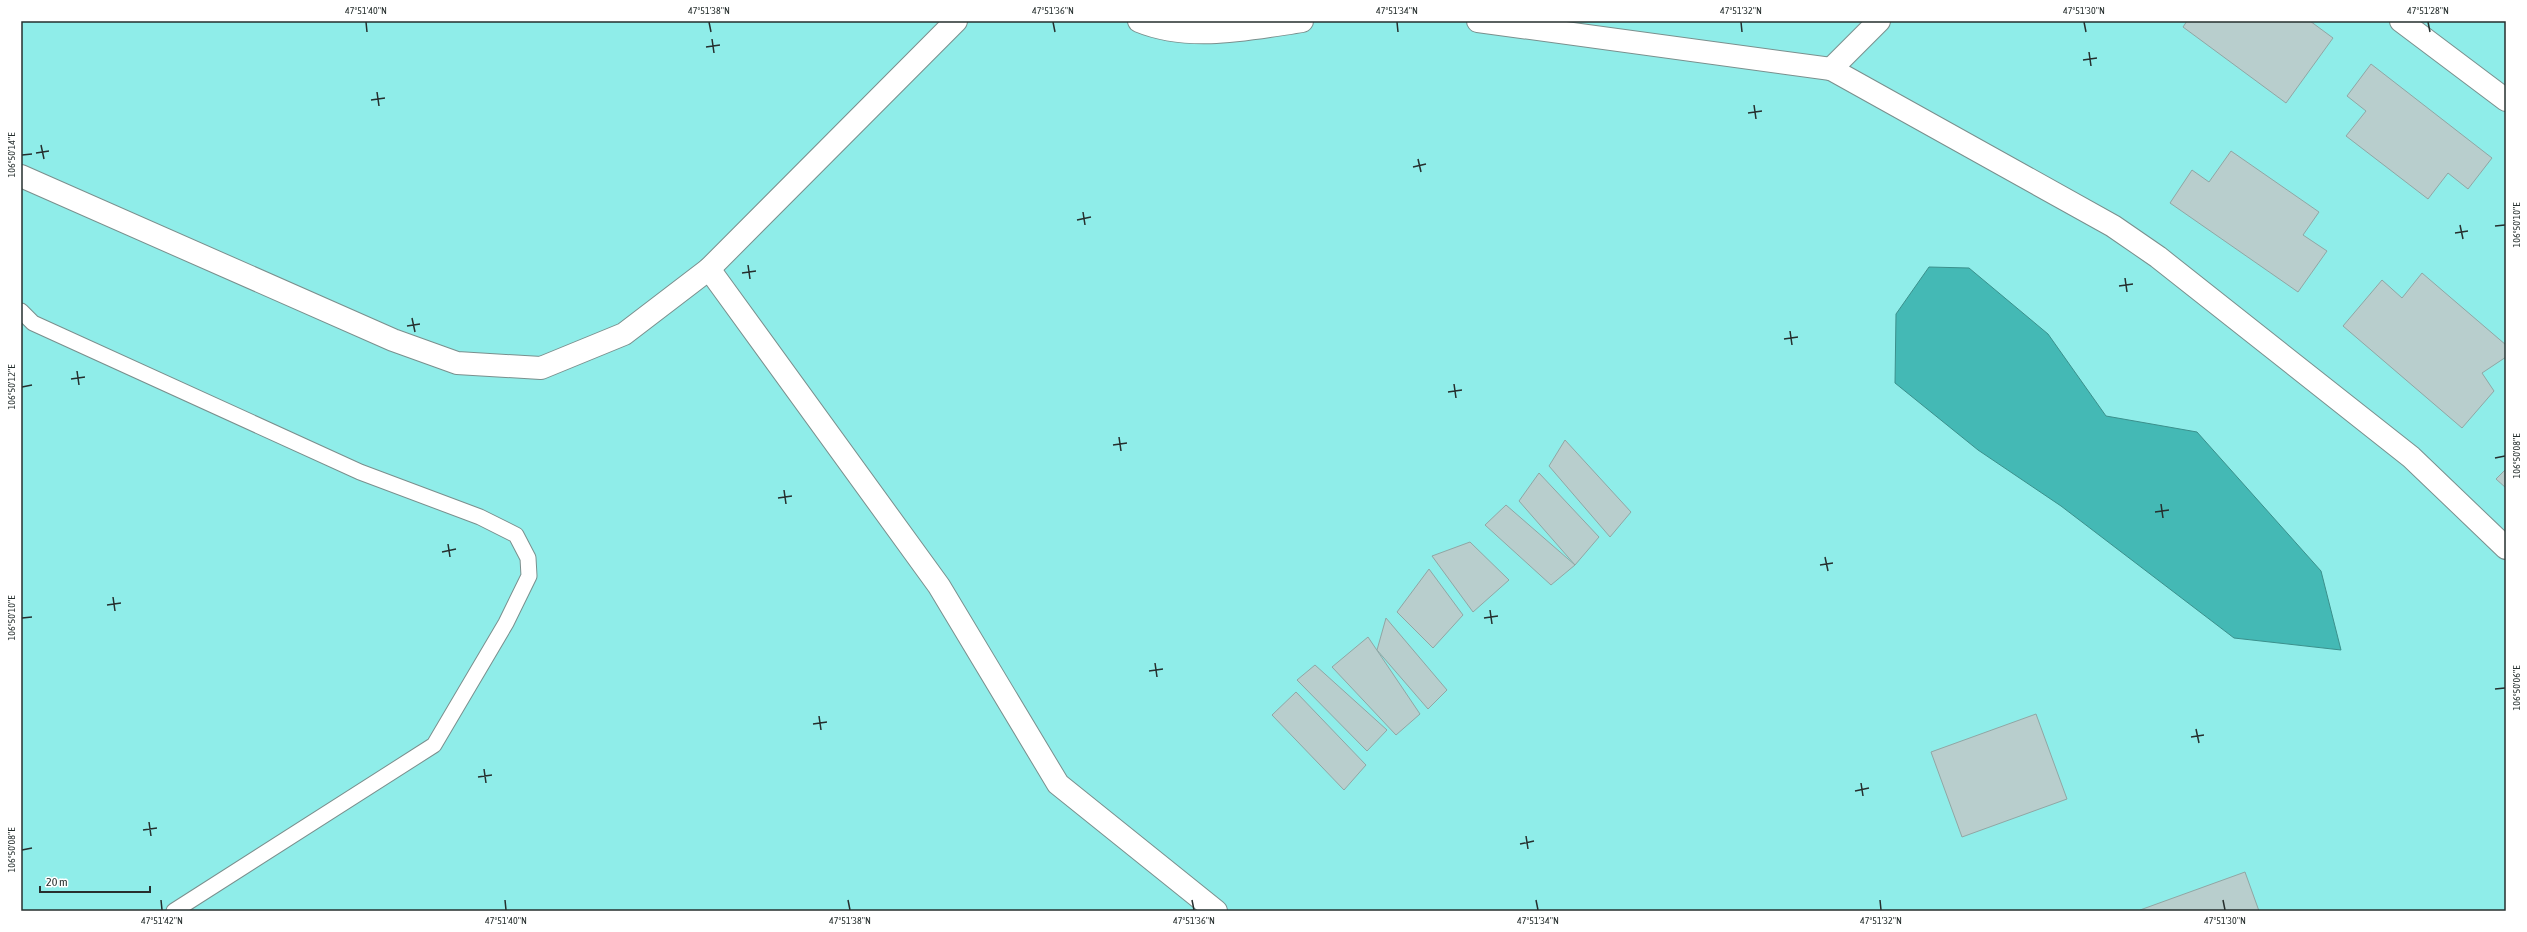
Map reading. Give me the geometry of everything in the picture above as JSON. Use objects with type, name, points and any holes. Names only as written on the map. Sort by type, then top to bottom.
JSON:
[{"type":"street","points":[[21,176],[393,340],[457,363],[540,368],[624,334],[709,269],[956,21]]},
{"type":"street","points":[[1138,21],[1157,29],[1223,33],[1302,21]]},
{"type":"street","points":[[1478,21],[1831,69],[2106,222],[2158,256],[2412,457],[2506,548]]},
{"type":"street","points":[[1831,69],[1878,21]]},
{"type":"street","points":[[2401,21],[2506,100]]},
{"type":"street","points":[[709,269],[939,586],[1058,784],[1216,911]]},
{"type":"lane","points":[[21,311],[33,323],[360,472],[480,517],[516,535],[528,558],[529,576],[506,623],[434,745],[174,911]]},
{"type":"shaded area","points":[[21,21],[2506,21],[2506,911],[21,911]]},
{"type":"shaded area","points":[[1929,267],[1969,268],[2048,334],[2106,416],[2197,432],[2321,571],[2341,650],[2234,638],[2061,506],[1978,450],[1895,383],[1896,314]]},
{"type":"building","points":[[2187,21],[2310,21],[2333,38],[2286,103],[2183,27]]},
{"type":"building","points":[[2371,64],[2492,158],[2468,189],[2448,173],[2428,199],[2346,136],[2366,111],[2347,96]]},
{"type":"building","points":[[2231,151],[2319,212],[2303,235],[2327,251],[2298,292],[2170,203],[2192,170],[2209,182]]},
{"type":"building","points":[[2422,273],[2506,345],[2506,357],[2482,373],[2494,391],[2462,428],[2343,326],[2382,280],[2402,298]]},
{"type":"building","points":[[1565,440],[1631,512],[1610,537],[1549,466]]},
{"type":"building","points":[[2506,469],[2506,488],[2496,479]]},
{"type":"building","points":[[1539,473],[1599,537],[1575,565],[1519,501]]},
{"type":"building","points":[[1506,505],[1575,565],[1551,585],[1485,525]]},
{"type":"building","points":[[1470,542],[1509,580],[1473,612],[1432,556]]},
{"type":"building","points":[[1429,569],[1463,615],[1433,648],[1397,612]]},
{"type":"building","points":[[1386,618],[1447,690],[1428,709],[1377,650]]},
{"type":"building","points":[[1368,637],[1420,714],[1396,735],[1332,667]]},
{"type":"building","points":[[1315,665],[1387,730],[1367,751],[1297,680]]},
{"type":"building","points":[[1296,692],[1366,765],[1344,790],[1272,715]]},
{"type":"building","points":[[2036,714],[2067,799],[1962,837],[1931,752]]},
{"type":"building","points":[[2245,872],[2259,911],[2140,911],[2140,910]]}]
